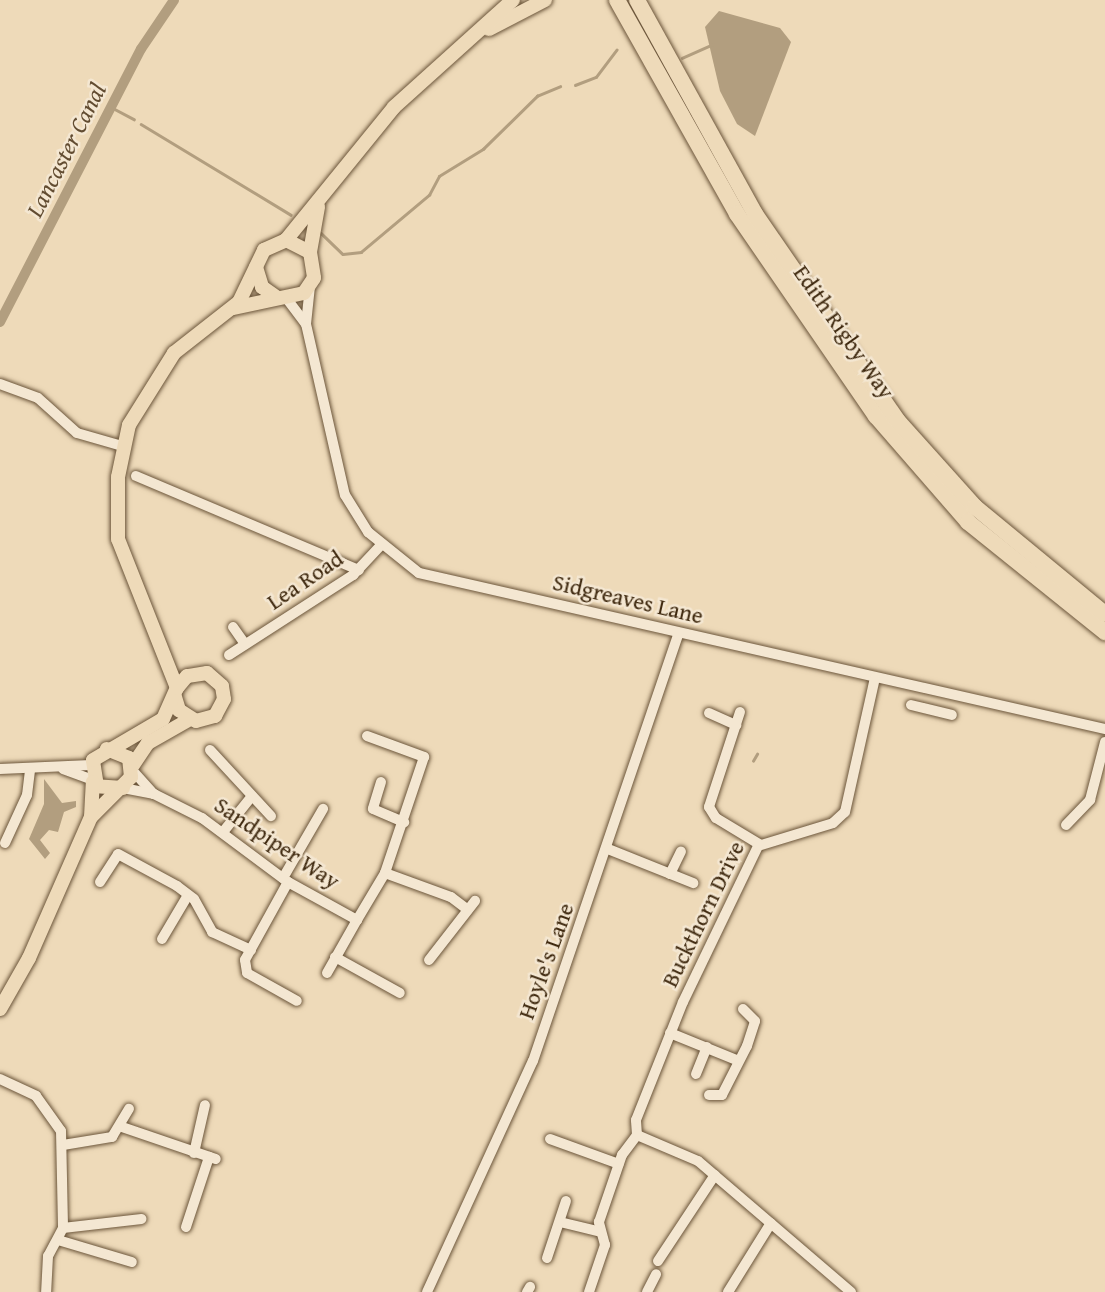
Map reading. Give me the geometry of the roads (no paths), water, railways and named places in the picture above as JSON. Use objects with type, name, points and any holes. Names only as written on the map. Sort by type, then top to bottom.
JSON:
[{"type":"highway","name":"Edith Rigby Way","points":[[617,0],[737,214],[876,416],[968,522],[1105,632]]},
{"type":"highway","name":"Edith Rigby Way","points":[[637,0],[755,214],[897,420],[975,507],[1105,614]]},
{"type":"main road","points":[[233,308],[268,246],[286,240],[320,202],[394,107],[513,0]]},
{"type":"main road","points":[[467,42],[545,0]]},
{"type":"main road","points":[[190,719],[176,692],[163,646],[118,539],[122,446],[161,368],[189,338],[233,308],[283,299],[310,286],[316,269],[310,252],[320,202]]},
{"type":"main road","points":[[286,240],[310,252]]},
{"type":"main road","points":[[256,267],[262,287],[283,299]]},
{"type":"main road","points":[[91,817],[123,788],[148,743],[190,719],[215,716],[224,699],[218,681],[197,673],[163,646]]},
{"type":"main road","points":[[0,1009],[29,958],[91,817],[91,765],[107,749],[163,719],[176,692],[197,673]]},
{"type":"main road","points":[[107,749],[125,754],[133,768]]},
{"type":"main road","points":[[93,781],[106,790],[123,788]]},
{"type":"street","name":"Sidgreaves Lane","points":[[310,286],[306,324],[345,495],[382,544],[435,580],[1105,729]]},
{"type":"street","name":"Sidgreaves Lane","points":[[283,299],[306,324]]},
{"type":"street","points":[[0,384],[38,398],[77,433],[122,446]]},
{"type":"street","points":[[136,476],[359,570]]},
{"type":"street","name":"Lea Road","points":[[229,655],[359,570],[382,544]]},
{"type":"street","points":[[233,627],[245,644]]},
{"type":"street","name":"Hoyle's Lane","points":[[426,1292],[533,1061],[608,849],[679,633]]},
{"type":"street","name":"Buckthorn Drive","points":[[637,1135],[637,1116],[670,1033],[759,844],[842,816],[875,678]]},
{"type":"street","points":[[925,708],[930,690]]},
{"type":"street","points":[[911,705],[952,715]]},
{"type":"street","points":[[740,712],[710,813],[759,844]]},
{"type":"street","points":[[709,713],[736,725]]},
{"type":"street","points":[[327,972],[385,873],[424,757],[367,736]]},
{"type":"street","points":[[1066,825],[1090,800],[1105,742]]},
{"type":"street","points":[[210,750],[271,816]]},
{"type":"street","points":[[0,769],[91,765]]},
{"type":"street","points":[[57,767],[93,781]]},
{"type":"street","name":"Sandpiper Way","points":[[133,768],[154,794]]},
{"type":"street","points":[[5,843],[27,795],[30,769]]},
{"type":"street","points":[[381,782],[373,809],[404,822]]},
{"type":"street","name":"Sandpiper Way","points":[[123,788],[154,794],[223,832],[285,880],[357,920]]},
{"type":"street","points":[[223,832],[252,796]]},
{"type":"street","points":[[297,1001],[247,973],[251,950],[323,809]]},
{"type":"street","points":[[608,849],[693,883]]},
{"type":"street","points":[[670,874],[681,851]]},
{"type":"street","points":[[100,882],[118,854],[188,895],[212,932],[251,950]]},
{"type":"street","points":[[385,873],[471,905],[429,960]]},
{"type":"street","points":[[162,939],[188,895]]},
{"type":"street","points":[[335,957],[400,993]]},
{"type":"street","points":[[709,1095],[722,1095],[755,1021],[743,1009]]},
{"type":"street","points":[[670,1033],[739,1061]]},
{"type":"street","points":[[696,1074],[707,1047]]},
{"type":"street","points":[[0,1079],[36,1096],[51,1112],[63,1145],[63,1228],[48,1256],[46,1292]]},
{"type":"street","points":[[194,1153],[205,1105]]},
{"type":"street","points":[[63,1145],[88,1145],[122,1127],[129,1109]]},
{"type":"street","points":[[122,1127],[212,1158],[186,1227]]},
{"type":"street","points":[[589,1292],[605,1245],[601,1232],[619,1164],[637,1135],[692,1157],[851,1292]]},
{"type":"street","points":[[550,1139],[619,1164]]},
{"type":"street","points":[[658,1261],[715,1175]]},
{"type":"street","points":[[547,1258],[566,1201]]},
{"type":"street","points":[[63,1228],[141,1219]]},
{"type":"street","points":[[560,1222],[601,1232]]},
{"type":"street","points":[[728,1292],[771,1223]]},
{"type":"street","points":[[58,1240],[132,1262]]},
{"type":"street","points":[[648,1292],[656,1274]]},
{"type":"waterway","name":"Lancaster Canal","points":[[0,322],[141,49],[174,0]]},
{"type":"waterway","points":[[682,58],[713,44]]},
{"type":"waterway","points":[[575,85],[596,77],[616,50]]},
{"type":"waterway","points":[[321,233],[343,254],[361,252],[429,195],[439,176],[483,149],[537,96],[560,86]]},
{"type":"waterway","points":[[111,107],[134,119]]},
{"type":"waterway","points":[[141,124],[291,215]]},
{"type":"waterway","points":[[753,761],[757,754]]}]
